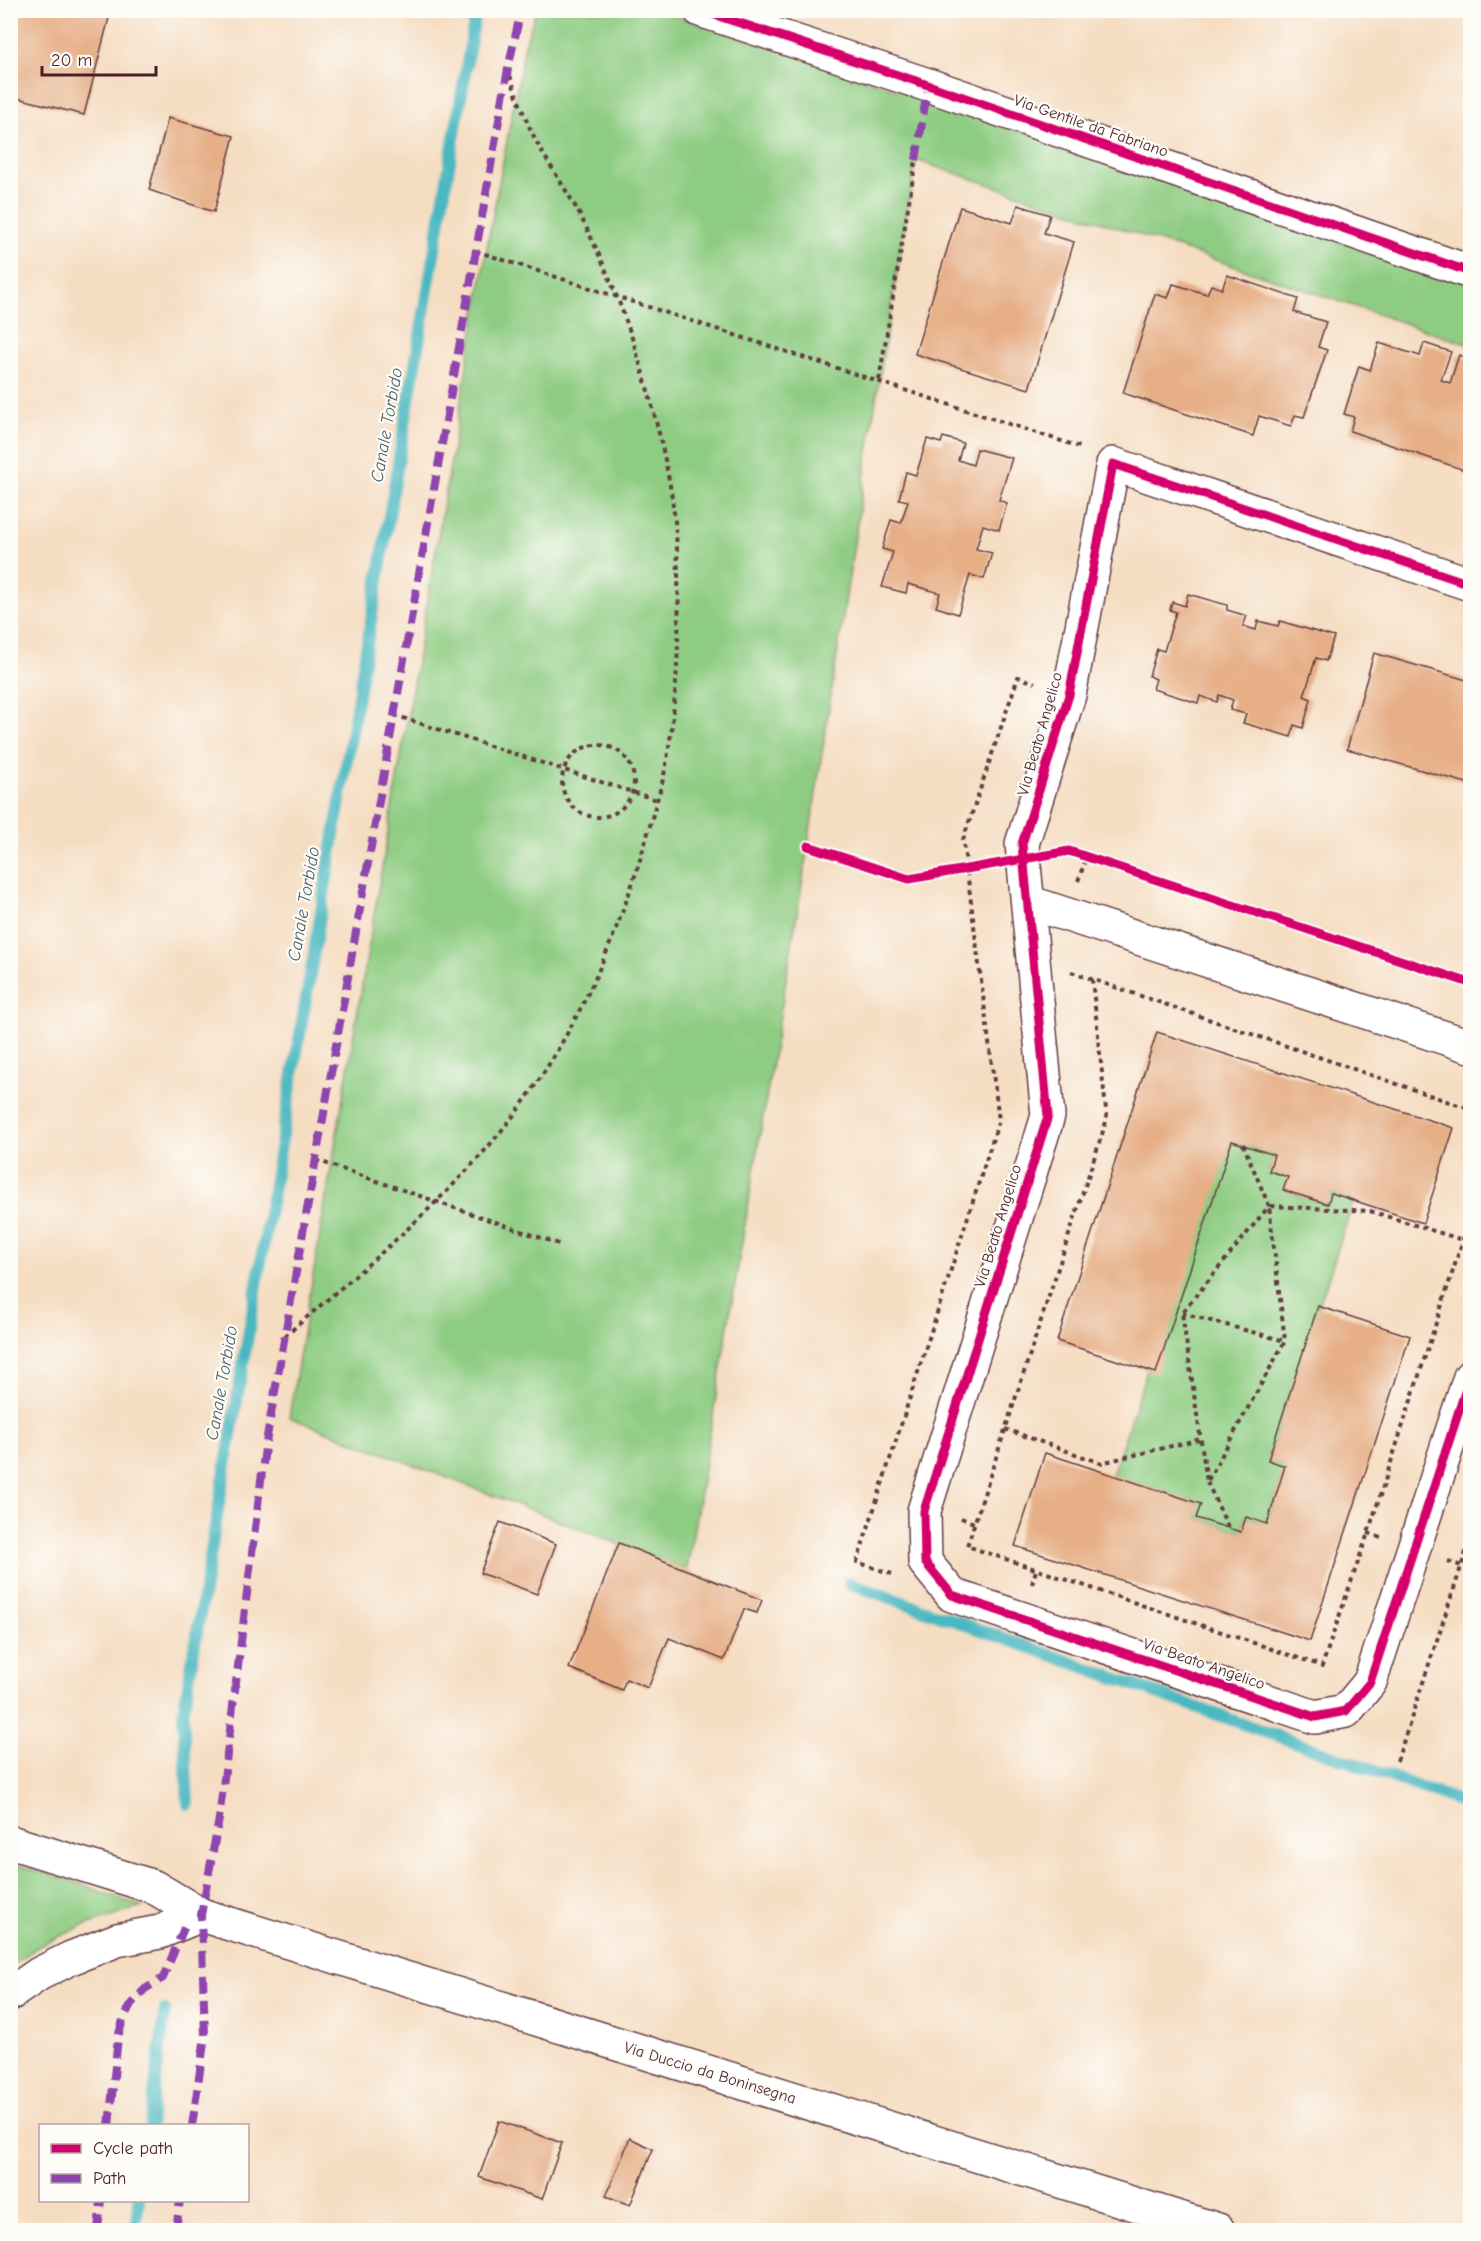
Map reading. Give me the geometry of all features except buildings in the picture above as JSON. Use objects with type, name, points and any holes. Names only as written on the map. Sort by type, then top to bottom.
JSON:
[{"type":"street","name":"Via Gentile da Fabriano","points":[[700,10],[928,85],[1470,272]]},
{"type":"street","points":[[1113,464],[1470,584]]},
{"type":"street","name":"Via Beato Angelico","points":[[1113,464],[1070,695],[1022,844],[1048,1116],[924,1511],[925,1562],[952,1595],[1315,1717],[1346,1712],[1370,1682],[1470,1377]]},
{"type":"street","points":[[1028,902],[1470,1047]]},
{"type":"street","name":"Via Duccio da Boninsegna","points":[[10,1842],[154,1887],[201,1915],[1218,2230]]},
{"type":"street","points":[[10,1994],[39,1974],[70,1958],[117,1940],[160,1932],[201,1915]]},
{"type":"path","points":[[285,1336],[376,1257],[437,1200],[518,1109],[566,1035],[606,955],[642,855],[665,771],[674,698],[678,607],[676,530],[664,461],[638,355],[604,266],[580,215],[537,141],[516,96],[508,69]]},
{"type":"path","points":[[879,380],[916,160]]},
{"type":"path","points":[[476,251],[1092,451],[1113,464]]},
{"type":"path","points":[[899,1576],[857,1562],[999,1120],[963,840],[1018,677],[1070,695]]},
{"type":"path","points":[[394,715],[657,800]]},
{"type":"path","points":[[598,744],[610,746],[628,759],[635,781],[633,792],[629,801],[615,814],[596,818],[587,816],[571,805],[566,797],[561,779],[563,770],[576,751],[598,744]]},
{"type":"path","points":[[1098,860],[1082,855],[1072,897],[1079,937],[1068,971],[1470,1109]]},
{"type":"path","points":[[955,871],[1023,859]]},
{"type":"path","points":[[1092,979],[1107,1119],[967,1546],[1322,1666],[1368,1533],[1470,1218]]},
{"type":"path","points":[[1207,1482],[1285,1341],[1269,1206],[1243,1144]]},
{"type":"path","points":[[316,1160],[559,1244]]},
{"type":"path","points":[[1269,1206],[1370,1211],[1463,1240]]},
{"type":"path","points":[[1229,1529],[1207,1482],[1182,1313],[1269,1206]]},
{"type":"path","points":[[1182,1313],[1285,1341]]},
{"type":"path","points":[[1005,1429],[1101,1463],[1201,1439]]},
{"type":"path","points":[[1397,1761],[1470,1540]]},
{"type":"green space","points":[[536,11],[661,11],[1470,281],[1470,345],[916,160],[879,380],[802,884],[687,1570],[289,1417],[489,236],[525,45]]},
{"type":"green space","points":[[1232,1141],[1274,1155],[1269,1170],[1288,1177],[1284,1190],[1327,1204],[1331,1193],[1354,1200],[1268,1460],[1285,1466],[1267,1524],[1246,1517],[1241,1532],[1196,1518],[1200,1504],[1112,1475],[1147,1370]]},
{"type":"green space","points":[[11,1863],[84,1885],[142,1907],[83,1926],[41,1945],[11,1965]]},
{"type":"waterway","name":"Canale Torbido","points":[[188,1804],[183,1714],[476,10]]},
{"type":"waterway","points":[[849,1583],[1470,1805]]},
{"type":"waterway","name":"Canale Torbido","points":[[150,2124],[165,2010]]},
{"type":"waterway","name":"Canale Torbido","points":[[135,2230],[139,2202]]},
{"type":"marked path","points":[[192,2124],[205,2036],[201,1915],[219,1819],[265,1448],[508,69],[521,10]]},
{"type":"marked path","points":[[916,160],[928,85]]},
{"type":"marked path","points":[[109,2124],[118,2037],[123,2020],[131,2004],[145,1989],[163,1978],[187,1921]]},
{"type":"marked path","points":[[98,2230],[101,2202]]},
{"type":"marked path","points":[[176,2230],[180,2202]]},
{"type":"cycle path","points":[[700,10],[928,85],[1470,272]]},
{"type":"cycle path","points":[[1470,584],[1113,464],[1069,695],[1022,844],[1048,1116],[924,1511],[925,1562],[952,1595],[1315,1717],[1346,1711],[1370,1682],[1470,1377]]},
{"type":"cycle path","points":[[808,846],[909,879],[1069,851],[1470,983]]}]
